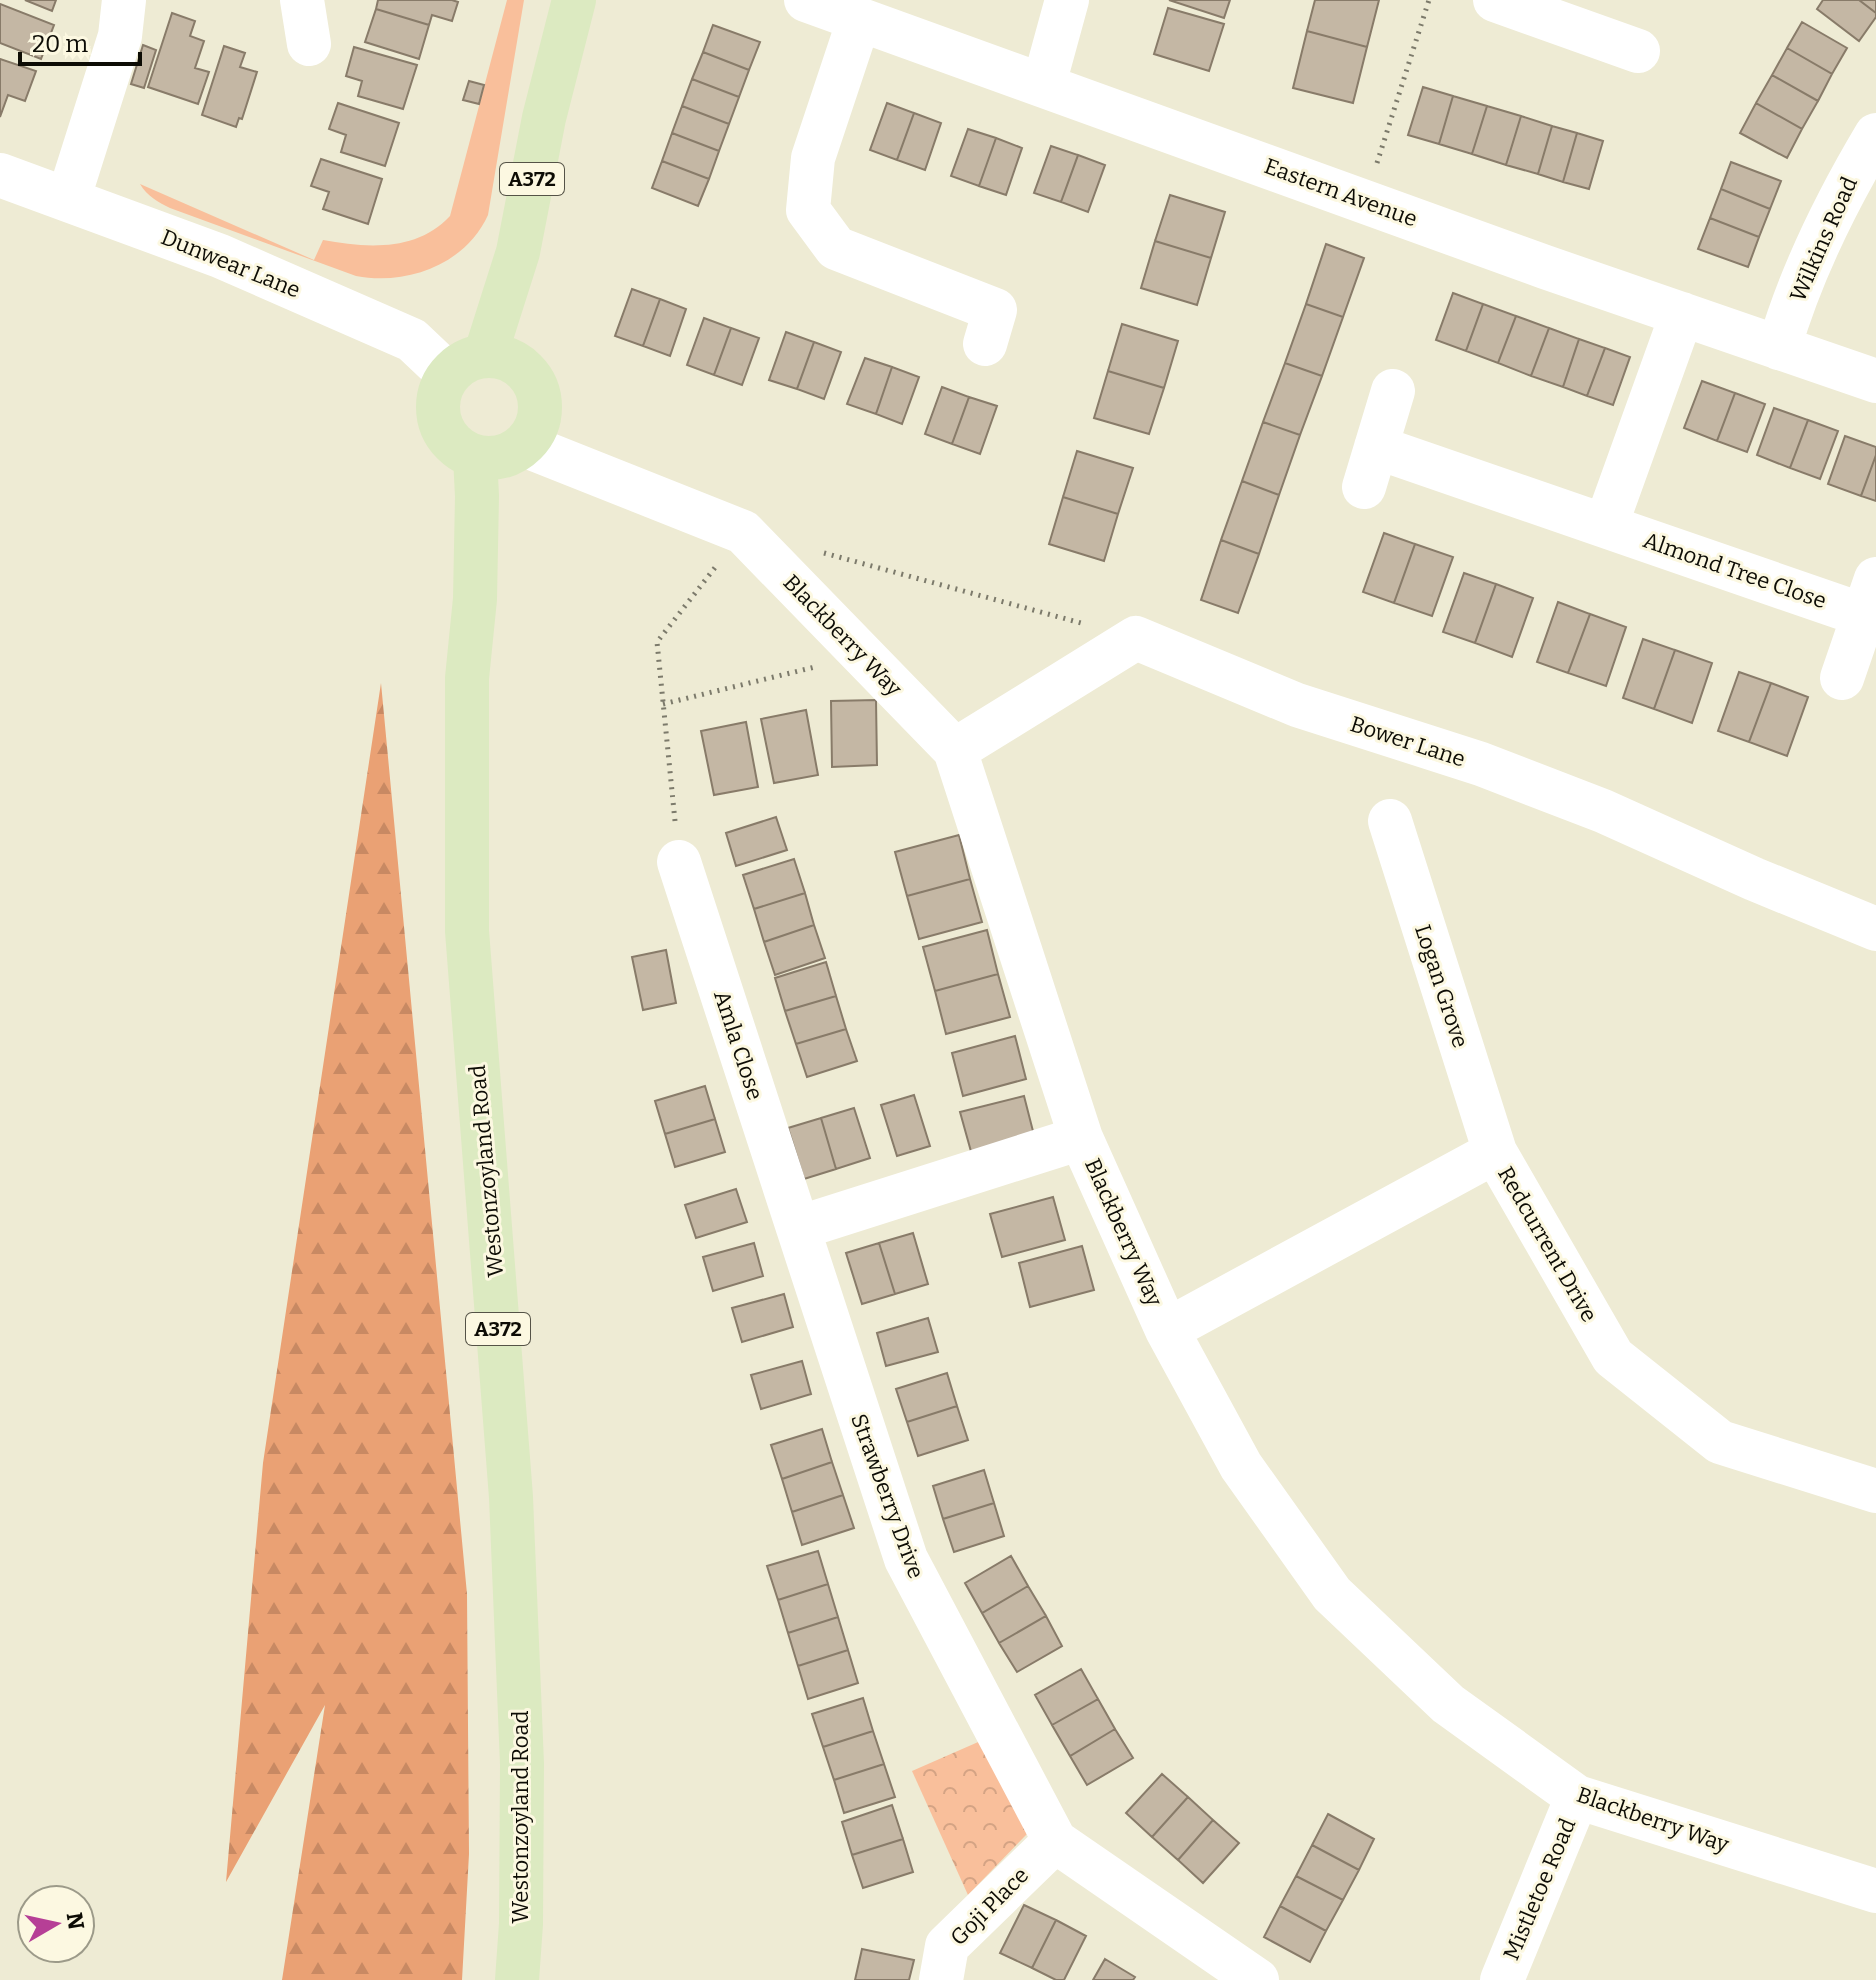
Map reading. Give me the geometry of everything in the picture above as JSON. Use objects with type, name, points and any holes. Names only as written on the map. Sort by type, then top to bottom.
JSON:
[{"type":"main road","name":"A372","points":[[467,365],[518,252],[544,118],[574,0]]},
{"type":"main road","points":[[501,357],[527,373],[535,387],[539,418],[524,445],[509,455],[492,459],[475,457],[460,450],[448,438],[440,423],[437,406],[441,390],[467,365],[501,357]]},
{"type":"main road","name":"Westonzoyland Road","points":[[475,457],[475,599],[467,678],[467,931],[511,1497],[522,1764],[521,1924],[517,1980]]},
{"type":"street","points":[[68,200],[120,36],[124,0]]},
{"type":"street","points":[[302,0],[309,44]]},
{"type":"street","name":"Eastern Avenue","points":[[806,0],[1545,267],[1876,381]]},
{"type":"street","points":[[1044,84],[1067,0]]},
{"type":"street","points":[[1499,0],[1638,51]]},
{"type":"street","points":[[859,20],[813,158],[808,210],[836,248],[995,310],[985,344]]},
{"type":"street","name":"Wilkins Road","points":[[1779,348],[1806,269],[1845,186],[1876,135]]},
{"type":"street","name":"Dunwear Lane","points":[[0,175],[220,256],[467,365]]},
{"type":"street","points":[[1606,525],[1682,314]]},
{"type":"street","name":"Almond Tree Close","points":[[1393,391],[1370,467],[1606,525],[1869,597],[1842,678]]},
{"type":"street","name":"Blackberry Way","points":[[524,445],[743,532],[955,750],[1081,1138],[1167,1330],[1241,1466],[1332,1594],[1448,1704],[1577,1797],[1876,1891]]},
{"type":"street","points":[[955,750],[1136,638]]},
{"type":"street","name":"Bower Lane","points":[[1136,638],[1297,705],[1481,764],[1603,811],[1754,879],[1876,929]]},
{"type":"street","name":"Logan Grove","points":[[1390,821],[1495,1152]]},
{"type":"street","name":"Amla Close","points":[[679,862],[798,1228]]},
{"type":"street","points":[[798,1228],[1081,1138]]},
{"type":"street","name":"Redcurrent Drive","points":[[1167,1330],[1495,1152],[1613,1357],[1720,1442],[1876,1491]]},
{"type":"street","name":"Strawberry Drive","points":[[798,1228],[906,1559],[1055,1841],[1257,1980]]},
{"type":"street","name":"Mistletoe Road","points":[[1502,1980],[1577,1797]]},
{"type":"street","name":"Goji Place","points":[[941,1980],[947,1946],[1055,1841]]},
{"type":"path","points":[[1354,197],[1373,176],[1429,0]]},
{"type":"path","points":[[679,862],[657,642],[743,532]]},
{"type":"path","points":[[819,552],[1136,638]]},
{"type":"path","points":[[663,704],[819,666],[880,672]]},
{"type":"green space","points":[[507,0],[524,0],[488,215],[465,247],[433,268],[395,278],[356,276],[170,208],[149,195],[140,184],[314,260],[323,240],[373,245],[407,242],[422,236],[450,216]]},
{"type":"green space","points":[[381,683],[467,1594],[469,1854],[462,1980],[282,1980],[325,1705],[226,1882],[263,1463]]},
{"type":"green space","points":[[985,1739],[1027,1834],[968,1895],[912,1771]]},
{"type":"building","points":[[25,0],[56,0],[52,11]]},
{"type":"building","points":[[378,0],[458,2],[452,21],[432,15],[429,25],[376,9]]},
{"type":"building","points":[[1169,0],[1230,0],[1224,18]]},
{"type":"building","points":[[1315,0],[1379,0],[1367,47],[1307,31]]},
{"type":"building","points":[[1823,0],[1859,0],[1876,13],[1876,17],[1859,41],[1817,9]]},
{"type":"building","points":[[1859,0],[1876,0],[1876,13]]},
{"type":"building","points":[[0,4],[54,25],[41,59],[0,43]]},
{"type":"building","points":[[1168,8],[1224,24],[1209,71],[1154,54]]},
{"type":"building","points":[[376,9],[429,25],[419,59],[365,42]]},
{"type":"building","points":[[172,13],[195,21],[190,36],[204,41],[195,68],[209,72],[198,104],[148,87]]},
{"type":"building","points":[[1802,22],[1847,48],[1832,74],[1787,48]]},
{"type":"building","points":[[713,25],[760,42],[749,70],[703,52]]},
{"type":"building","points":[[1307,31],[1367,47],[1353,103],[1293,88]]},
{"type":"building","points":[[143,45],[156,50],[144,88],[131,84]]},
{"type":"building","points":[[224,46],[245,53],[240,67],[257,72],[242,119],[239,118],[236,127],[202,115]]},
{"type":"building","points":[[354,47],[417,65],[403,109],[358,96],[362,81],[346,76]]},
{"type":"building","points":[[1787,48],[1832,74],[1818,101],[1772,75]]},
{"type":"building","points":[[703,52],[749,70],[739,97],[692,79]]},
{"type":"building","points":[[0,59],[36,71],[25,101],[8,95],[0,117]]},
{"type":"building","points":[[1772,75],[1818,101],[1802,129],[1756,103]]},
{"type":"building","points":[[692,79],[739,97],[729,124],[682,106]]},
{"type":"building","points":[[469,81],[484,85],[479,104],[463,100]]},
{"type":"building","points":[[1423,87],[1453,96],[1439,144],[1408,135]]},
{"type":"building","points":[[1453,96],[1487,106],[1472,154],[1439,144]]},
{"type":"building","points":[[338,103],[399,123],[385,166],[341,152],[346,135],[329,129]]},
{"type":"building","points":[[887,103],[914,113],[897,160],[870,150]]},
{"type":"building","points":[[1756,103],[1802,129],[1787,158],[1740,133]]},
{"type":"building","points":[[682,106],[729,124],[719,151],[672,133]]},
{"type":"building","points":[[1487,106],[1521,116],[1506,165],[1472,154]]},
{"type":"building","points":[[914,113],[941,123],[925,170],[897,160]]},
{"type":"building","points":[[1521,116],[1552,126],[1538,174],[1506,165]]},
{"type":"building","points":[[1552,126],[1577,133],[1563,182],[1538,174]]},
{"type":"building","points":[[968,129],[996,138],[979,186],[951,176]]},
{"type":"building","points":[[672,133],[719,151],[709,179],[662,161]]},
{"type":"building","points":[[1577,133],[1603,141],[1589,189],[1563,182]]},
{"type":"building","points":[[996,138],[1022,148],[1006,195],[979,186]]},
{"type":"building","points":[[1051,146],[1078,155],[1061,202],[1034,193]]},
{"type":"building","points":[[1078,155],[1105,165],[1088,212],[1061,202]]},
{"type":"building","points":[[321,159],[382,179],[368,224],[323,209],[329,192],[311,186]]},
{"type":"building","points":[[662,161],[709,179],[698,206],[652,188]]},
{"type":"building","points":[[1731,162],[1781,181],[1770,209],[1721,189]]},
{"type":"building","points":[[1721,189],[1770,209],[1759,237],[1710,218]]},
{"type":"building","points":[[1170,195],[1225,212],[1211,258],[1155,241]]},
{"type":"building","points":[[1710,218],[1759,237],[1748,267],[1698,249]]},
{"type":"building","points":[[1155,241],[1211,258],[1197,305],[1141,288]]},
{"type":"building","points":[[1326,244],[1364,258],[1343,317],[1306,304]]},
{"type":"building","points":[[632,289],[660,299],[643,346],[615,336]]},
{"type":"building","points":[[1453,293],[1483,304],[1466,351],[1436,340]]},
{"type":"building","points":[[660,299],[686,309],[670,356],[643,346]]},
{"type":"building","points":[[1306,304],[1343,317],[1322,376],[1285,363]]},
{"type":"building","points":[[1483,304],[1516,316],[1498,363],[1466,351]]},
{"type":"building","points":[[1516,316],[1549,328],[1531,376],[1498,363]]},
{"type":"building","points":[[704,318],[731,328],[714,375],[687,365]]},
{"type":"building","points":[[1122,324],[1178,341],[1164,388],[1108,371]]},
{"type":"building","points":[[731,328],[759,338],[742,385],[714,375]]},
{"type":"building","points":[[1549,328],[1579,339],[1563,387],[1531,376]]},
{"type":"building","points":[[786,332],[814,342],[797,389],[769,380]]},
{"type":"building","points":[[1579,339],[1605,348],[1587,396],[1563,387]]},
{"type":"building","points":[[814,342],[841,352],[824,399],[797,389]]},
{"type":"building","points":[[1605,348],[1630,357],[1613,405],[1587,396]]},
{"type":"building","points":[[865,358],[892,367],[876,414],[847,404]]},
{"type":"building","points":[[1285,363],[1322,376],[1300,435],[1263,422]]},
{"type":"building","points":[[892,367],[919,377],[902,424],[876,414]]},
{"type":"building","points":[[1108,371],[1164,388],[1149,434],[1094,418]]},
{"type":"building","points":[[1702,381],[1735,393],[1717,441],[1684,428]]},
{"type":"building","points":[[942,387],[969,397],[952,444],[925,434]]},
{"type":"building","points":[[1735,393],[1765,404],[1747,452],[1717,441]]},
{"type":"building","points":[[969,397],[997,406],[980,454],[952,444]]},
{"type":"building","points":[[1774,408],[1808,420],[1790,468],[1757,455]]},
{"type":"building","points":[[1808,420],[1838,431],[1820,479],[1790,468]]},
{"type":"building","points":[[1263,422],[1300,435],[1279,495],[1242,481]]},
{"type":"building","points":[[1845,436],[1876,447],[1861,496],[1828,484]]},
{"type":"building","points":[[1077,451],[1133,468],[1118,514],[1063,497]]},
{"type":"building","points":[[1876,455],[1876,501],[1861,496]]},
{"type":"building","points":[[1242,481],[1279,495],[1259,554],[1221,540]]},
{"type":"building","points":[[1063,497],[1118,514],[1104,561],[1049,544]]},
{"type":"building","points":[[1384,533],[1415,544],[1394,603],[1363,592]]},
{"type":"building","points":[[1221,540],[1259,554],[1238,613],[1201,600]]},
{"type":"building","points":[[1415,544],[1453,557],[1432,616],[1394,603]]},
{"type":"building","points":[[1464,573],[1496,584],[1475,643],[1443,632]]},
{"type":"building","points":[[1496,584],[1533,598],[1512,657],[1475,643]]},
{"type":"building","points":[[1558,602],[1590,614],[1568,673],[1537,662]]},
{"type":"building","points":[[1590,614],[1626,627],[1606,686],[1568,673]]},
{"type":"building","points":[[1643,639],[1675,650],[1654,709],[1623,698]]},
{"type":"building","points":[[1675,650],[1712,663],[1692,723],[1654,709]]},
{"type":"building","points":[[1739,672],[1771,683],[1749,742],[1718,731]]},
{"type":"building","points":[[1771,683],[1808,697],[1787,756],[1749,742]]},
{"type":"building","points":[[876,700],[877,765],[832,767],[831,701]]},
{"type":"building","points":[[806,710],[818,775],[774,783],[761,719]]},
{"type":"building","points":[[746,722],[758,787],[714,795],[701,731]]},
{"type":"building","points":[[776,817],[787,850],[736,866],[726,833]]},
{"type":"building","points":[[959,835],[970,879],[907,896],[895,852]]},
{"type":"building","points":[[794,859],[805,893],[754,909],[743,875]]},
{"type":"building","points":[[970,879],[982,922],[919,939],[907,896]]},
{"type":"building","points":[[805,893],[814,925],[764,942],[754,909]]},
{"type":"building","points":[[814,925],[825,958],[775,975],[764,942]]},
{"type":"building","points":[[987,930],[998,974],[935,991],[923,947]]},
{"type":"building","points":[[666,950],[676,1003],[643,1010],[632,957]]},
{"type":"building","points":[[826,962],[836,996],[785,1011],[775,978]]},
{"type":"building","points":[[998,974],[1010,1017],[946,1034],[935,991]]},
{"type":"building","points":[[836,996],[846,1029],[796,1044],[785,1011]]},
{"type":"building","points":[[846,1029],[857,1061],[807,1077],[796,1044]]},
{"type":"building","points":[[1015,1036],[1026,1079],[963,1096],[952,1053]]},
{"type":"building","points":[[705,1086],[715,1119],[665,1134],[655,1101]]},
{"type":"building","points":[[914,1095],[930,1146],[897,1156],[881,1105]]},
{"type":"building","points":[[1024,1096],[1035,1139],[972,1155],[960,1112]]},
{"type":"building","points":[[854,1108],[870,1158],[836,1169],[821,1118]]},
{"type":"building","points":[[821,1118],[836,1169],[804,1179],[788,1128]]},
{"type":"building","points":[[715,1119],[725,1152],[675,1167],[665,1134]]},
{"type":"building","points":[[736,1189],[747,1222],[696,1238],[685,1205]]},
{"type":"building","points":[[1053,1197],[1065,1240],[1002,1257],[990,1214]]},
{"type":"building","points":[[913,1233],[928,1284],[895,1294],[879,1243]]},
{"type":"building","points":[[754,1243],[763,1276],[713,1291],[703,1257]]},
{"type":"building","points":[[879,1243],[895,1294],[862,1304],[846,1253]]},
{"type":"building","points":[[1082,1246],[1094,1290],[1030,1307],[1019,1263]]},
{"type":"building","points":[[784,1294],[793,1327],[742,1342],[732,1308]]},
{"type":"building","points":[[928,1318],[938,1352],[886,1366],[877,1333]]},
{"type":"building","points":[[802,1361],[811,1394],[761,1409],[751,1375]]},
{"type":"building","points":[[947,1373],[957,1406],[907,1422],[896,1389]]},
{"type":"building","points":[[957,1406],[968,1440],[918,1456],[907,1422]]},
{"type":"building","points":[[822,1429],[832,1462],[782,1479],[771,1445]]},
{"type":"building","points":[[832,1462],[843,1495],[792,1512],[782,1479]]},
{"type":"building","points":[[984,1470],[994,1503],[943,1519],[933,1486]]},
{"type":"building","points":[[843,1495],[854,1528],[802,1545],[792,1512]]},
{"type":"building","points":[[994,1503],[1004,1536],[954,1552],[943,1519]]},
{"type":"building","points":[[818,1551],[828,1584],[778,1600],[767,1566]]},
{"type":"building","points":[[1011,1556],[1028,1586],[982,1613],[965,1583]]},
{"type":"building","points":[[828,1584],[838,1617],[788,1633],[778,1600]]},
{"type":"building","points":[[1028,1586],[1046,1616],[999,1643],[982,1613]]},
{"type":"building","points":[[1046,1616],[1062,1646],[1017,1672],[999,1643]]},
{"type":"building","points":[[838,1617],[848,1650],[798,1666],[788,1633]]},
{"type":"building","points":[[848,1650],[858,1683],[808,1699],[798,1666]]},
{"type":"building","points":[[1081,1669],[1098,1699],[1052,1725],[1035,1695]]},
{"type":"building","points":[[863,1698],[873,1731],[823,1747],[812,1714]]},
{"type":"building","points":[[1098,1699],[1115,1729],[1070,1756],[1052,1725]]},
{"type":"building","points":[[1115,1729],[1133,1758],[1087,1785],[1070,1756]]},
{"type":"building","points":[[873,1731],[884,1764],[834,1780],[823,1747]]},
{"type":"building","points":[[884,1764],[895,1797],[844,1813],[834,1780]]},
{"type":"building","points":[[1162,1774],[1188,1797],[1152,1837],[1126,1813]]},
{"type":"building","points":[[1188,1797],[1213,1820],[1178,1860],[1152,1837]]},
{"type":"building","points":[[892,1805],[903,1839],[852,1855],[842,1822]]},
{"type":"building","points":[[1328,1814],[1374,1839],[1359,1870],[1312,1845]]},
{"type":"building","points":[[1213,1820],[1239,1843],[1203,1883],[1178,1860]]},
{"type":"building","points":[[903,1839],[913,1872],[863,1888],[852,1855]]},
{"type":"building","points":[[1312,1845],[1359,1870],[1343,1900],[1296,1876]]},
{"type":"building","points":[[1296,1876],[1343,1900],[1326,1931],[1280,1906]]},
{"type":"building","points":[[1024,1905],[1056,1920],[1032,1968],[1000,1953]]},
{"type":"building","points":[[1280,1906],[1326,1931],[1310,1962],[1264,1937]]},
{"type":"building","points":[[1056,1920],[1086,1936],[1064,1980],[1056,1980],[1032,1968]]},
{"type":"building","points":[[862,1949],[914,1960],[909,1980],[855,1980]]},
{"type":"building","points":[[1105,1959],[1135,1977],[1133,1980],[1093,1980]]}]
